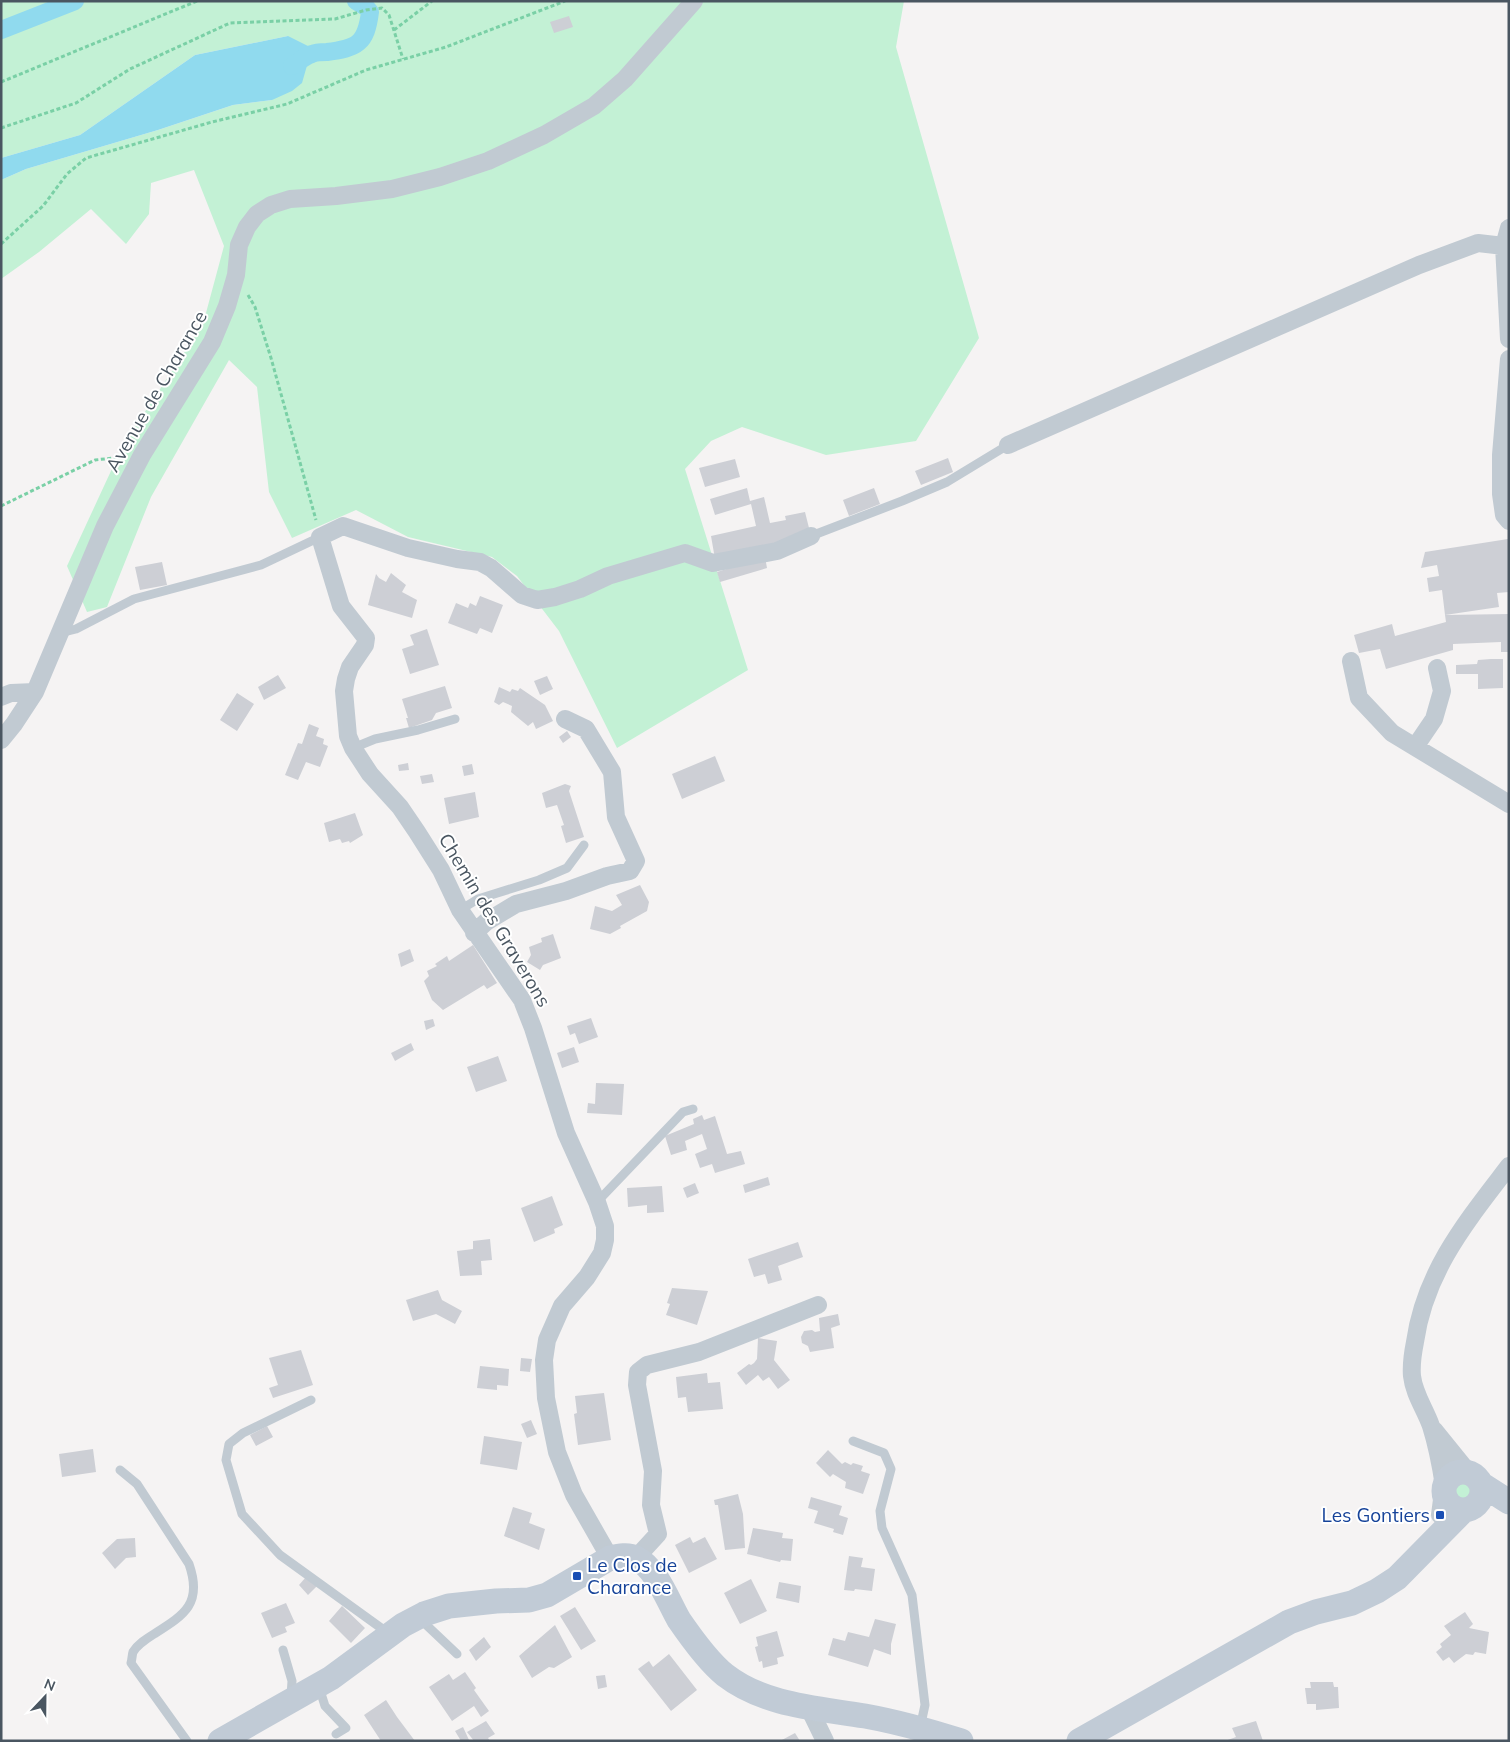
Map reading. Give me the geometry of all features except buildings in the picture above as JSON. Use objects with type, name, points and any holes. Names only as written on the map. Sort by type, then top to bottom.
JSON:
[{"type":"street","name":"Avenue de Charance","points":[[1,740],[35,692],[105,526],[142,454],[212,342],[227,306],[236,275],[239,245],[246,227],[257,214],[271,205],[290,199],[336,196],[392,189],[440,177],[488,161],[544,135],[594,106],[625,80],[694,1]]},
{"type":"street","points":[[1509,228],[1504,246],[1507,268],[1509,339]]},
{"type":"street","points":[[1008,445],[1419,265],[1478,243],[1504,246]]},
{"type":"street","points":[[1509,359],[1501,455],[1501,494],[1504,515],[1509,520]]},
{"type":"street","points":[[320,537],[343,526],[408,548],[480,562],[491,568],[522,595],[536,600],[563,594],[608,576],[685,553],[713,563],[778,551],[811,536]]},
{"type":"street","name":"Chemin des Graverons","points":[[320,537],[341,606],[366,638],[365,645],[350,668],[346,679],[344,691],[348,736],[353,748],[370,774],[400,806],[442,870],[460,910],[474,933],[496,961],[522,1000],[533,1028],[566,1132],[606,1226],[602,1252],[587,1277],[562,1306],[547,1340],[544,1360],[546,1398],[557,1452],[574,1495],[610,1558]]},
{"type":"street","points":[[1351,661],[1359,698],[1392,732],[1509,804]]},
{"type":"street","points":[[1415,747],[1434,719],[1442,691],[1437,668]]},
{"type":"street","points":[[1,697],[11,693],[35,692]]},
{"type":"street","points":[[474,933],[486,922],[516,904],[566,891],[607,876],[630,871],[636,861],[616,817],[612,772],[586,729],[565,719]]},
{"type":"street","points":[[1509,1166],[1452,1242],[1427,1292],[1417,1324],[1412,1376],[1419,1400],[1430,1425],[1473,1492],[1509,1507]]},
{"type":"street","points":[[636,1558],[658,1534],[651,1505],[653,1471],[637,1385],[638,1372],[647,1365],[699,1352],[818,1305]]},
{"type":"street","points":[[1426,1548],[1442,1498],[1430,1425]]},
{"type":"street","points":[[1442,1498],[1445,1498],[1453,1507],[1473,1492]]},
{"type":"street","points":[[1473,1492],[1509,1502]]},
{"type":"street","points":[[1079,1741],[1289,1622],[1316,1612],[1352,1603],[1377,1591],[1397,1578],[1426,1548],[1473,1492]]},
{"type":"street","points":[[220,1741],[331,1678],[418,1617],[449,1606],[529,1600],[547,1594],[610,1558],[621,1555],[636,1558],[646,1567],[662,1587],[680,1621],[714,1665],[726,1676],[741,1685],[772,1698],[809,1708],[866,1716],[920,1728],[961,1741]]},
{"type":"street","points":[[809,1708],[825,1741]]},
{"type":"lane","points":[[811,536],[947,482],[1008,445]]},
{"type":"lane","points":[[60,633],[76,629],[134,599],[260,565],[320,537]]},
{"type":"lane","points":[[353,748],[375,739],[418,730],[455,719]]},
{"type":"lane","points":[[460,910],[478,899],[539,880],[567,868],[584,845]]},
{"type":"lane","points":[[597,1202],[683,1112],[693,1109]]},
{"type":"lane","points":[[311,1400],[244,1433],[229,1444],[226,1460],[242,1514],[280,1554],[390,1635]]},
{"type":"lane","points":[[853,1441],[884,1453],[891,1469],[880,1511],[882,1528],[912,1595],[925,1706],[920,1728]]},
{"type":"lane","points":[[120,1470],[137,1484],[189,1564],[194,1577],[190,1604],[184,1614],[140,1643],[133,1653],[131,1663],[187,1741]]},
{"type":"lane","points":[[418,1617],[457,1654]]},
{"type":"lane","points":[[283,1650],[292,1681],[291,1700]]},
{"type":"lane","points":[[318,1684],[325,1706],[346,1728],[336,1734]]},
{"type":"path","points":[[1,82],[197,1]]},
{"type":"path","points":[[394,30],[432,1]]},
{"type":"path","points":[[1,244],[43,206],[67,174],[86,158],[212,122],[288,104],[366,70],[446,47],[565,1]]},
{"type":"path","points":[[1,128],[76,103],[130,69],[230,23],[335,19],[378,8],[386,11],[403,59]]},
{"type":"path","points":[[236,275],[255,307],[289,421],[320,537]]},
{"type":"path","points":[[1,506],[95,460],[142,454]]},
{"type":"green space","points":[[1,1],[904,1],[896,47],[979,338],[916,441],[826,455],[742,427],[711,441],[685,469],[748,670],[617,748],[559,631],[517,576],[492,557],[408,537],[356,510],[292,538],[269,492],[257,387],[229,360],[151,497],[107,607],[87,612],[67,566],[123,445],[203,324],[224,246],[194,170],[151,183],[149,214],[126,244],[91,209],[39,252],[1,279],[1,180],[26,169],[158,130],[233,105],[272,100],[288,36],[195,55],[80,135],[1,158]]},
{"type":"green space","points":[[1462,1480],[1470,1483],[1473,1491],[1470,1499],[1462,1502],[1454,1499],[1451,1491],[1454,1483]]},
{"type":"water","points":[[288,36],[312,48],[302,83],[292,91],[272,100],[233,105],[158,130],[26,169],[1,180],[1,158],[80,135],[195,55]]},
{"type":"waterway","points":[[1,30],[75,1]]},
{"type":"waterway","points":[[292,66],[314,53],[346,49],[363,38],[370,12],[356,1]]},
{"type":"place","name":"Les Gontiers","points":[[1440,1515]]},
{"type":"place","name":"Le Clos de Charance","points":[[577,1576]]}]
